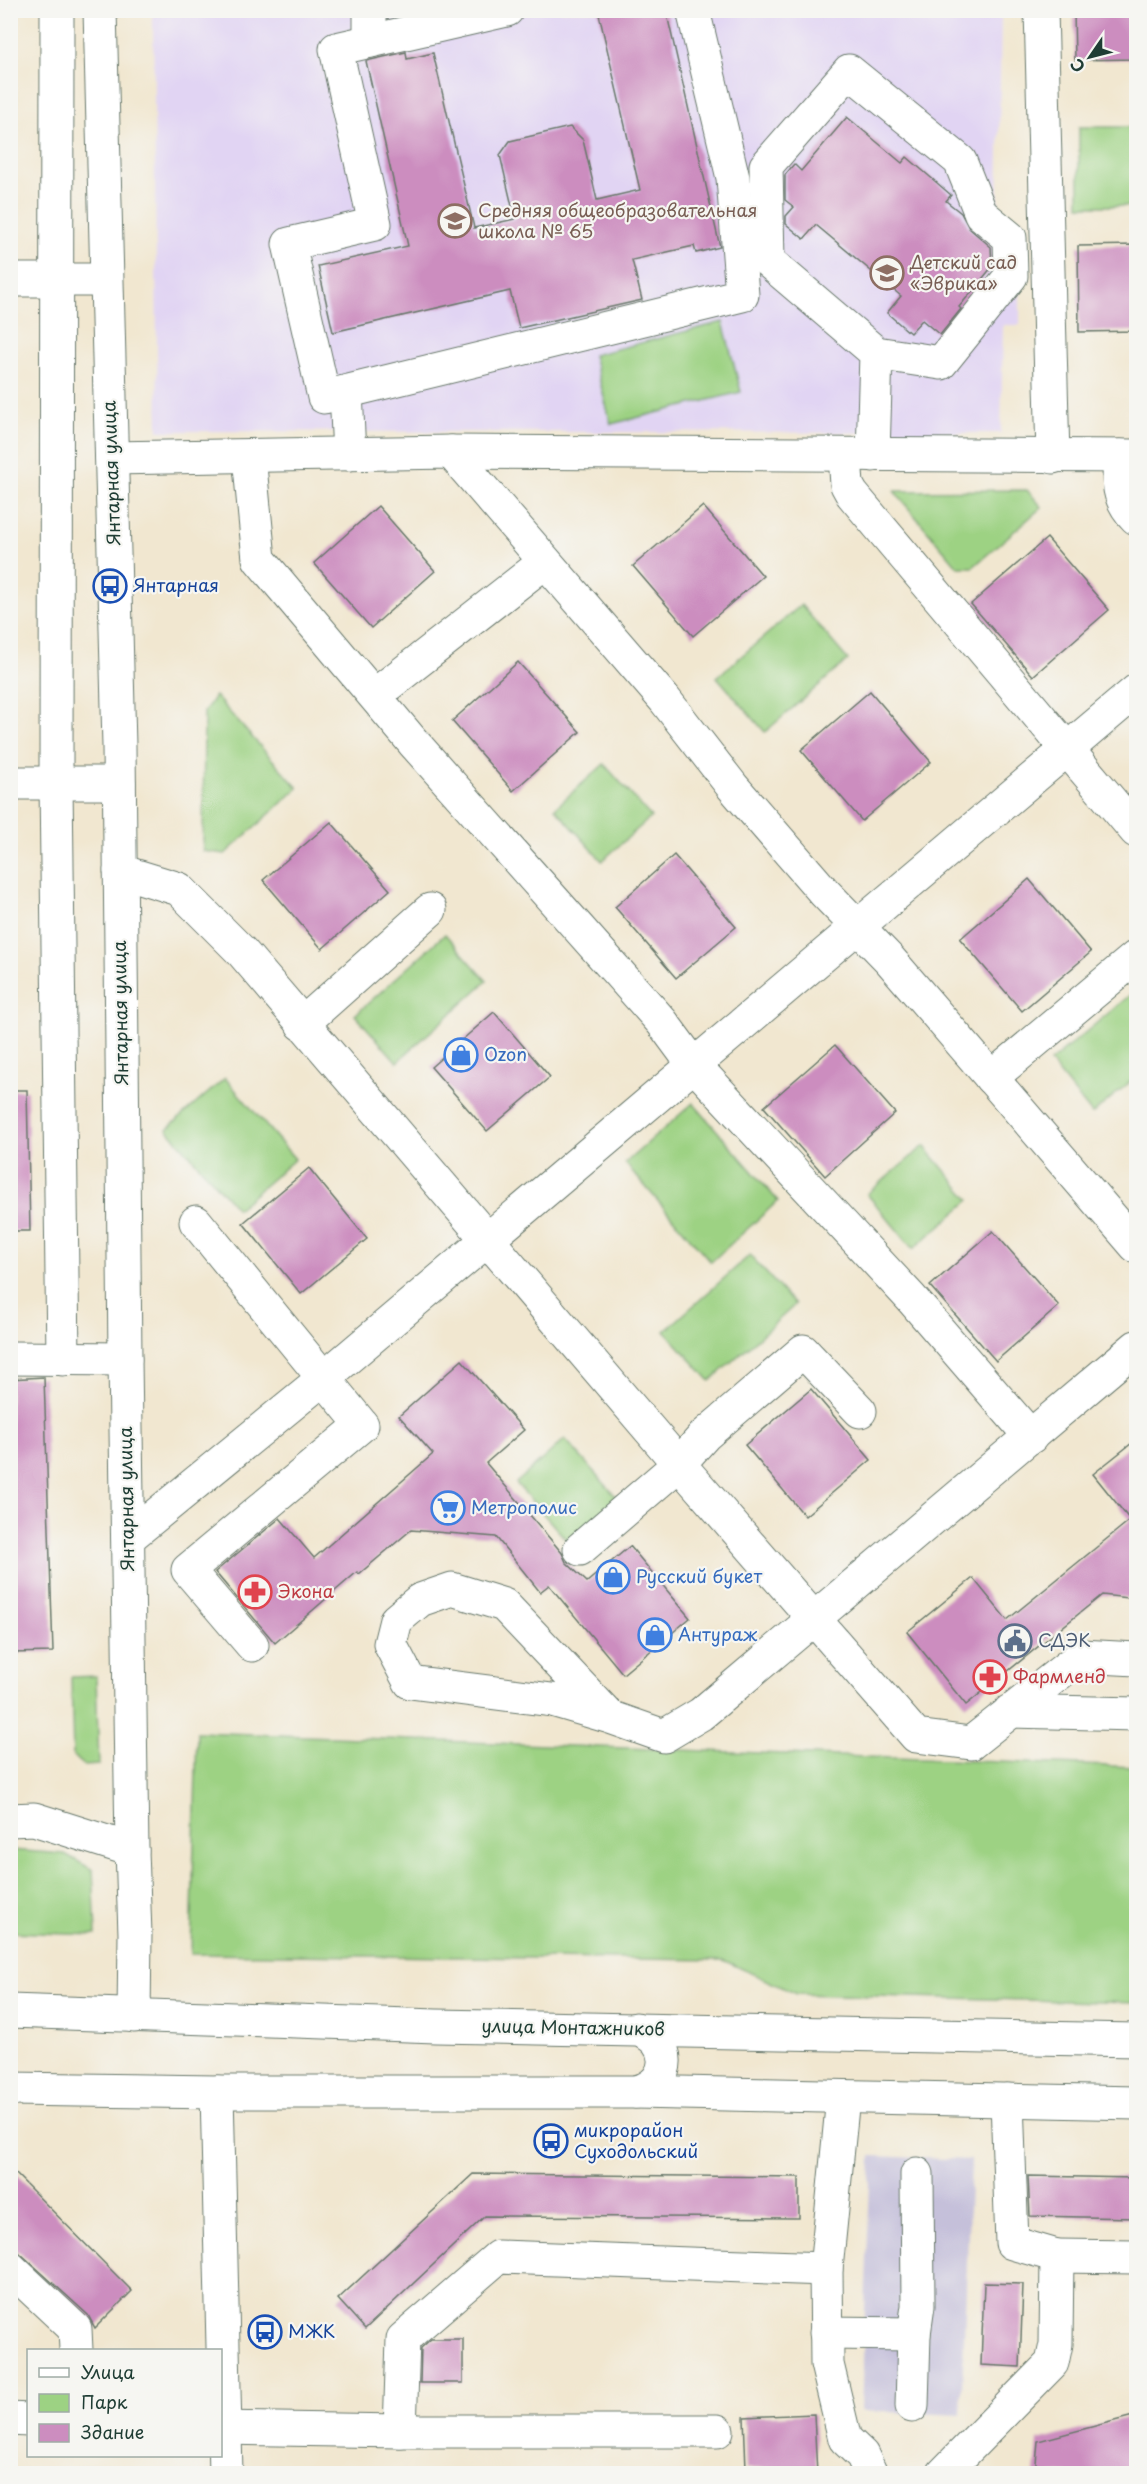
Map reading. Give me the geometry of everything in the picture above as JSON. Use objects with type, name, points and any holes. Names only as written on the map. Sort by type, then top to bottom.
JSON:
[{"type":"street","points":[[57,10],[56,783],[63,1359]]},
{"type":"street","name":"Янтарная улица","points":[[100,10],[119,783],[125,1359],[135,1934],[134,2016]]},
{"type":"street","points":[[507,10],[370,26],[336,49],[375,224],[289,244],[324,397],[742,295],[733,178],[693,10]]},
{"type":"street","points":[[1041,10],[1053,457]]},
{"type":"street","points":[[849,71],[960,161],[981,214],[1010,238],[1011,276],[941,363],[876,353],[768,261],[766,166],[849,71]]},
{"type":"street","points":[[10,280],[106,280]]},
{"type":"street","points":[[876,353],[859,455],[847,485],[852,494],[1137,831]]},
{"type":"street","points":[[346,392],[349,454]]},
{"type":"street","points":[[112,458],[451,452],[1128,456],[1118,484],[1126,508],[1137,518]]},
{"type":"street","points":[[451,452],[665,700],[732,786],[856,927],[890,960],[1137,1246]]},
{"type":"street","points":[[249,456],[259,559],[413,742],[662,1022],[693,1064],[911,1298],[1031,1437]]},
{"type":"street","points":[[375,695],[545,562]]},
{"type":"street","points":[[128,1538],[324,1377],[1137,691]]},
{"type":"street","points":[[10,783],[119,783]]},
{"type":"street","points":[[120,871],[179,889],[242,952],[679,1464],[916,1736],[971,1743],[1081,1656],[1137,1659]]},
{"type":"street","points":[[302,1024],[430,910]]},
{"type":"street","points":[[991,1078],[1137,957]]},
{"type":"street","points":[[196,1222],[362,1425],[188,1570],[252,1645]]},
{"type":"street","points":[[610,1717],[504,1605],[452,1589],[420,1600],[396,1620],[390,1644],[410,1682],[552,1700],[664,1736],[701,1714],[1137,1347]]},
{"type":"street","points":[[580,1549],[679,1464],[705,1435],[803,1351],[860,1412]]},
{"type":"street","points":[[10,1358],[125,1359]]},
{"type":"street","points":[[1010,1711],[1137,1714]]},
{"type":"street","points":[[10,1820],[34,1820],[132,1850]]},
{"type":"street","name":"улица Монтажников","points":[[10,2011],[636,2029],[1137,2040]]},
{"type":"street","points":[[636,2029],[654,2037],[663,2053],[664,2062],[662,2071],[652,2085],[636,2092]]},
{"type":"street","points":[[10,2089],[217,2092],[636,2092],[1137,2103]]},
{"type":"street","points":[[217,2092],[222,2349]]},
{"type":"street","points":[[843,2097],[826,2269],[827,2364],[845,2439],[862,2455],[871,2474]]},
{"type":"street","points":[[1007,2100],[1012,2242],[1057,2256],[1137,2257]]},
{"type":"street","points":[[912,2406],[914,2334],[918,2306],[917,2174]]},
{"type":"street","points":[[400,2431],[403,2339],[498,2256],[826,2269]]},
{"type":"street","points":[[943,2474],[1052,2363],[1056,2344],[1057,2256]]},
{"type":"street","points":[[10,2268],[75,2329],[76,2349]]},
{"type":"street","points":[[826,2333],[914,2334]]},
{"type":"street","points":[[222,2372],[226,2474]]},
{"type":"street","points":[[10,2420],[27,2420]]},
{"type":"street","points":[[223,2428],[400,2431],[717,2431]]},
{"type":"shaded area","name":"Средняя общеобразовательная школа № 65","points":[[153,11],[1001,11],[998,220],[1020,221],[1020,325],[1003,325],[1001,433],[158,431]]},
{"type":"shaded area","points":[[871,2156],[971,2160],[961,2415],[861,2411]]},
{"type":"green space","points":[[1079,127],[1136,127],[1136,206],[1079,206]]},
{"type":"green space","points":[[723,322],[741,392],[611,424],[593,355]]},
{"type":"green space","points":[[1027,490],[1042,507],[973,567],[958,567],[894,491]]},
{"type":"green space","points":[[801,605],[848,660],[765,732],[717,677]]},
{"type":"green space","points":[[215,696],[298,788],[225,854],[203,851],[204,712]]},
{"type":"green space","points":[[604,764],[651,817],[602,861],[555,808]]},
{"type":"green space","points":[[445,934],[487,981],[397,1062],[355,1015]]},
{"type":"green space","points":[[1136,990],[1136,1077],[1092,1114],[1050,1062]]},
{"type":"green space","points":[[225,1078],[295,1159],[237,1209],[167,1129]]},
{"type":"green space","points":[[693,1103],[778,1201],[711,1262],[625,1163]]},
{"type":"green space","points":[[924,1146],[970,1200],[913,1249],[867,1194]]},
{"type":"green space","points":[[750,1255],[795,1305],[710,1381],[665,1331]]},
{"type":"green space","points":[[565,1439],[619,1500],[570,1544],[516,1483]]},
{"type":"green space","points":[[96,1676],[99,1765],[84,1766],[73,1755],[71,1677]]},
{"type":"green space","points":[[197,1732],[1136,1767],[1136,2003],[796,1994],[723,1960],[191,1954]]},
{"type":"green space","points":[[11,1850],[65,1854],[93,1870],[96,1935],[11,1932]]},
{"type":"building","points":[[598,10],[666,10],[720,247],[696,253],[694,246],[632,260],[642,300],[519,328],[510,291],[333,332],[318,266],[408,246],[366,61],[406,52],[407,59],[433,53],[474,228],[515,219],[500,155],[510,141],[570,127],[583,140],[597,200],[640,190]]},
{"type":"building","points":[[1074,10],[1137,10],[1137,59],[1075,60]]},
{"type":"building","points":[[847,117],[902,163],[907,157],[951,195],[946,201],[961,213],[969,228],[991,247],[992,267],[959,307],[961,309],[940,335],[922,320],[910,333],[887,313],[901,296],[816,225],[804,239],[786,224],[786,216],[794,207],[785,200],[785,175],[794,164],[801,171]]},
{"type":"building","points":[[1137,245],[1137,331],[1079,332],[1078,246]]},
{"type":"building","points":[[378,506],[435,571],[371,628],[314,563]]},
{"type":"building","points":[[703,506],[763,576],[693,636],[633,566]]},
{"type":"building","points":[[1047,538],[1109,610],[1033,676],[971,604]]},
{"type":"building","points":[[518,662],[580,732],[513,791],[452,721]]},
{"type":"building","points":[[870,691],[931,762],[862,821],[801,750]]},
{"type":"building","points":[[331,822],[390,890],[322,949],[263,880]]},
{"type":"building","points":[[674,855],[736,927],[676,978],[615,907]]},
{"type":"building","points":[[1029,879],[1091,952],[1022,1011],[960,939]]},
{"type":"building","points":[[494,1012],[550,1077],[487,1131],[431,1067]]},
{"type":"building","points":[[835,1045],[895,1113],[825,1176],[764,1107]]},
{"type":"building","points":[[10,1090],[27,1090],[30,1231],[10,1231]]},
{"type":"building","points":[[309,1168],[367,1239],[301,1294],[243,1223]]},
{"type":"building","points":[[993,1231],[1059,1306],[996,1361],[930,1286]]},
{"type":"building","points":[[462,1360],[524,1430],[486,1463],[562,1553],[566,1562],[587,1582],[630,1546],[690,1618],[623,1674],[549,1585],[540,1592],[496,1537],[411,1530],[359,1574],[357,1572],[275,1643],[215,1572],[280,1518],[314,1558],[433,1454],[399,1416]]},
{"type":"building","points":[[44,1377],[53,1652],[10,1653],[10,1379]]},
{"type":"building","points":[[811,1389],[871,1460],[805,1516],[745,1445]]},
{"type":"building","points":[[1137,1439],[1137,1599],[1102,1595],[966,1705],[907,1632],[973,1578],[1007,1620],[1130,1520],[1093,1474]]},
{"type":"building","points":[[10,2168],[132,2291],[95,2328],[88,2315],[10,2244]]},
{"type":"building","points":[[473,2174],[799,2177],[799,2218],[485,2216],[365,2329],[338,2299]]},
{"type":"building","points":[[1028,2176],[1137,2178],[1137,2218],[1030,2216]]},
{"type":"building","points":[[984,2283],[1023,2284],[1020,2367],[981,2365]]},
{"type":"building","points":[[431,2339],[463,2339],[463,2383],[420,2383],[421,2348]]},
{"type":"building","points":[[814,2414],[817,2474],[770,2474],[770,2468],[746,2469],[744,2417]]},
{"type":"building","points":[[1137,2415],[1137,2474],[1035,2474],[1038,2441]]},
{"type":"place","name":"Средняя общеобразовательная школа № 65","points":[[455,221]]},
{"type":"place","name":"Детский сад «Эврика»","points":[[887,273]]},
{"type":"place","name":"Янтарная","points":[[110,586]]},
{"type":"place","name":"Ozon","points":[[461,1055]]},
{"type":"place","name":"Метрополис","points":[[448,1508]]},
{"type":"place","name":"Русский букет","points":[[613,1577]]},
{"type":"place","name":"Экона","points":[[255,1592]]},
{"type":"place","name":"Антураж","points":[[655,1635]]},
{"type":"place","name":"СДЭК","points":[[1015,1641]]},
{"type":"place","name":"Фармленд","points":[[990,1677]]},
{"type":"place","name":"микрорайон Суходольский","points":[[551,2141]]},
{"type":"place","name":"МЖК","points":[[265,2332]]}]
